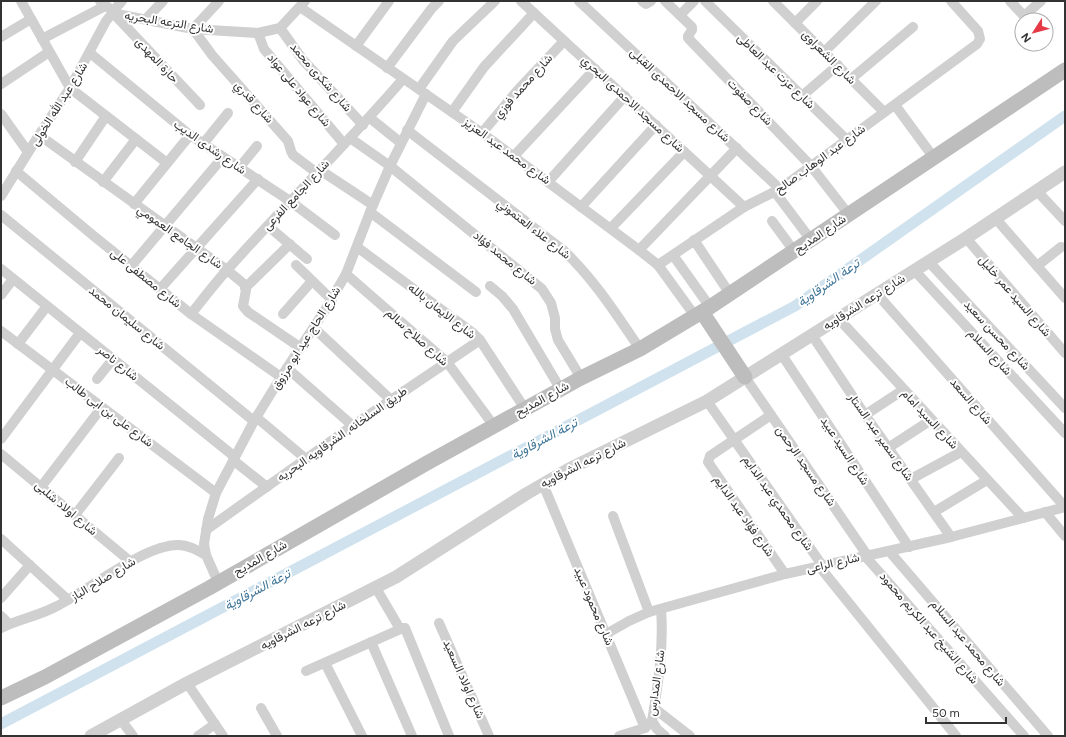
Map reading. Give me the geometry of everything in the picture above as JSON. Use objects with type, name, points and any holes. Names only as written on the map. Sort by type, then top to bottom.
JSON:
[{"type":"main road","name":"شارع المديح","points":[[1,698],[45,677],[218,582],[581,378],[640,349],[730,294],[1065,70]]},
{"type":"main road","points":[[702,312],[742,373]]},
{"type":"street","name":"شارع عبد الله الخولى","points":[[2,189],[16,172],[70,88],[110,16],[110,9],[122,1]]},
{"type":"street","points":[[146,19],[163,1]]},
{"type":"street","points":[[193,28],[219,1]]},
{"type":"street","points":[[356,46],[389,1]]},
{"type":"street","points":[[387,68],[432,8],[439,1]]},
{"type":"street","name":"شارع الحاج عيد ابو مرزوق","points":[[218,582],[206,555],[204,544],[208,519],[216,493],[255,419],[332,300],[346,274],[371,209],[407,130],[422,92],[453,41],[495,1]]},
{"type":"street","name":"شارع مسجد الاحمدى البحري","points":[[521,1],[744,207]]},
{"type":"street","name":"شارع مسجد الاحمدى القبلى","points":[[579,1],[737,148],[778,191],[811,240]]},
{"type":"street","points":[[642,1],[647,4],[651,1]]},
{"type":"street","points":[[665,1],[680,16],[694,1]]},
{"type":"street","name":"شارع عزت عبد العاطى","points":[[705,1],[847,140]]},
{"type":"street","name":"شارع الشعراوى","points":[[774,1],[884,112]]},
{"type":"street","points":[[795,23],[818,1]]},
{"type":"street","points":[[824,52],[876,1]]},
{"type":"street","name":"شارع عبد الوهاب صالح","points":[[658,265],[744,207],[778,191],[976,44],[980,38],[978,31],[951,1]]},
{"type":"street","points":[[1010,1],[1024,16],[1041,1]]},
{"type":"street","points":[[24,2],[31,19],[70,88],[167,163]]},
{"type":"street","points":[[280,28],[303,4]]},
{"type":"street","name":"شارع محمد عبد العزيز","points":[[303,4],[356,46],[482,133],[611,228],[658,265],[702,312]]},
{"type":"street","name":"شارع الترعه البحريه","points":[[110,9],[146,19],[193,28],[258,33],[280,28]]},
{"type":"street","points":[[42,39],[110,9]]},
{"type":"street","name":"حارة المهدى","points":[[110,9],[200,105]]},
{"type":"street","points":[[452,112],[484,67],[534,13]]},
{"type":"street","name":"شارع صفوت","points":[[680,16],[692,28],[688,38],[811,166],[849,215]]},
{"type":"street","points":[[1,37],[31,19]]},
{"type":"street","points":[[852,79],[913,26]]},
{"type":"street","name":"شارع قدري","points":[[193,28],[212,55],[288,142],[294,155],[371,209],[476,292]]},
{"type":"street","name":"شارع شكرى محمد","points":[[280,28],[302,60],[366,121],[401,143]]},
{"type":"street","name":"شارع عواد على عواد","points":[[258,33],[264,49],[347,141],[390,166]]},
{"type":"street","name":"شارع محمد فوزي","points":[[482,133],[517,91],[564,40]]},
{"type":"street","points":[[1,84],[50,52]]},
{"type":"street","name":"شارع رشدى الديب","points":[[90,53],[190,135],[290,201],[335,235]]},
{"type":"street","points":[[802,96],[838,65]]},
{"type":"street","points":[[514,156],[595,70]]},
{"type":"street","name":"شارع الجامع الفرعى","points":[[191,314],[227,270],[366,121],[403,78]]},
{"type":"street","points":[[548,182],[625,96]]},
{"type":"street","points":[[895,104],[934,158]]},
{"type":"street","points":[[203,144],[228,113]]},
{"type":"street","points":[[1,114],[28,152]]},
{"type":"street","points":[[75,162],[106,116]]},
{"type":"street","points":[[581,207],[656,125]]},
{"type":"street","name":"شارع علاء العتموني","points":[[407,130],[563,250],[581,267],[599,289],[640,349]]},
{"type":"street","points":[[134,204],[190,135]]},
{"type":"street","name":"شارع الجامع العمومي","points":[[39,136],[227,270],[244,284],[245,288]]},
{"type":"street","points":[[103,182],[136,139]]},
{"type":"street","points":[[239,168],[257,146]]},
{"type":"street","points":[[639,250],[737,148]]},
{"type":"street","points":[[611,228],[684,152]]},
{"type":"street","points":[[131,266],[223,157]]},
{"type":"street","name":"شارع محمد فؤاد","points":[[390,166],[542,289],[551,303],[558,340],[581,378]]},
{"type":"street","name":"شارع مصطفى على","points":[[16,172],[191,314],[281,377]]},
{"type":"street","name":"شارع ترعه الشرقاويه","points":[[91,736],[187,683],[376,588],[415,566],[480,523],[569,469],[707,401],[742,373],[782,355],[996,219],[1065,172]]},
{"type":"street","points":[[160,289],[258,179]]},
{"type":"street","points":[[1037,190],[1065,222]]},
{"type":"street","name":"شارع سليمان محمد","points":[[1,216],[306,459]]},
{"type":"street","points":[[996,219],[1065,297]]},
{"type":"street","points":[[772,221],[794,251]]},
{"type":"street","points":[[268,226],[307,259]]},
{"type":"street","name":"شارع السيد عمر خليل","points":[[966,238],[1065,353]]},
{"type":"street","points":[[694,240],[730,294]]},
{"type":"street","points":[[290,244],[245,288],[243,306],[248,312],[301,348]]},
{"type":"street","name":"شارع الايمان بالله","points":[[357,247],[473,333],[480,340],[525,409]]},
{"type":"street","points":[[1037,266],[1061,247]]},
{"type":"street","points":[[673,255],[702,312]]},
{"type":"street","name":"شارع محسن سعيد","points":[[929,262],[1065,408]]},
{"type":"street","points":[[296,265],[332,300]]},
{"type":"street","name":"شارع ناصر","points":[[1,269],[113,359],[267,487]]},
{"type":"street","name":"شارع السلام","points":[[914,270],[1065,433]]},
{"type":"street","name":"شارع صلاح سالم","points":[[346,274],[447,362],[494,426]]},
{"type":"street","points":[[1,295],[13,279]]},
{"type":"street","points":[[283,314],[312,281]]},
{"type":"street","points":[[490,286],[502,296],[513,309],[560,390]]},
{"type":"street","name":"شارع السعد","points":[[877,294],[1065,507]]},
{"type":"street","points":[[18,344],[47,306]]},
{"type":"street","name":"شارع السيد امام","points":[[838,318],[1023,518]]},
{"type":"street","points":[[314,328],[391,400]]},
{"type":"street","name":"شارع على بن ابى طالب","points":[[1,331],[216,493]]},
{"type":"street","points":[[1,439],[80,333]]},
{"type":"street","name":"شارع سمير عبد الستار","points":[[812,335],[865,415],[951,537]]},
{"type":"street","name":"طريق السلخانه, الشرقاويه البحريه","points":[[206,530],[353,426],[480,340]]},
{"type":"street","name":"شارع السيد عبيد","points":[[782,355],[909,547]]},
{"type":"street","points":[[97,378],[113,359]]},
{"type":"street","points":[[287,368],[353,426]]},
{"type":"street","name":"شارع مسجد الرحمن","points":[[742,373],[866,555]]},
{"type":"street","points":[[865,415],[903,390]]},
{"type":"street","name":"شارع محمدي عبد الدايم","points":[[707,401],[821,566],[956,736]]},
{"type":"street","points":[[42,487],[102,407]]},
{"type":"street","points":[[734,440],[771,415]]},
{"type":"street","points":[[888,448],[931,420]]},
{"type":"street","name":"شارع فؤاد عبد الدايم","points":[[734,440],[710,456],[709,466],[785,574]]},
{"type":"street","points":[[911,480],[961,452]]},
{"type":"street","name":"شارع اولاد شلبى","points":[[1,454],[131,562]]},
{"type":"street","points":[[75,515],[119,458]]},
{"type":"street","points":[[934,512],[987,480]]},
{"type":"street","name":"شارع محمود عبيد","points":[[543,484],[606,634],[648,724],[665,736]]},
{"type":"street","name":"شارع الراعى","points":[[606,634],[628,621],[649,612],[785,574],[951,537],[1065,507]]},
{"type":"street","points":[[1045,512],[1065,536]]},
{"type":"street","points":[[613,516],[649,612]]},
{"type":"street","points":[[1,539],[68,600]]},
{"type":"street","name":"شارع صلاح الباز","points":[[5,626],[46,612],[131,562],[164,546],[179,545],[193,548],[206,555]]},
{"type":"street","name":"شارع محمد عبد السلام","points":[[889,551],[1048,736]]},
{"type":"street","name":"شارع الشيخ عبد الكريم محمود","points":[[866,555],[1024,736]]},
{"type":"street","points":[[1,598],[30,565]]},
{"type":"street","points":[[376,588],[402,629],[450,736]]},
{"type":"street","name":"شارع المدارس","points":[[619,736],[648,724],[654,708],[661,656],[663,627],[662,609]]},
{"type":"street","points":[[1,616],[5,626]]},
{"type":"street","name":"شارع اولاد السعيد","points":[[439,622],[489,736]]},
{"type":"street","points":[[306,672],[402,629]]},
{"type":"street","points":[[371,642],[412,736]]},
{"type":"street","points":[[325,663],[362,736]]},
{"type":"street","points":[[187,683],[223,736]]},
{"type":"street","points":[[261,708],[277,736]]},
{"type":"street","points":[[654,708],[690,736]]},
{"type":"street","points":[[122,720],[133,736]]},
{"type":"street","points":[[198,736],[215,724]]},
{"type":"waterway","name":"ترعة الشرقاوية","points":[[1,724],[795,306],[1065,116]]}]
